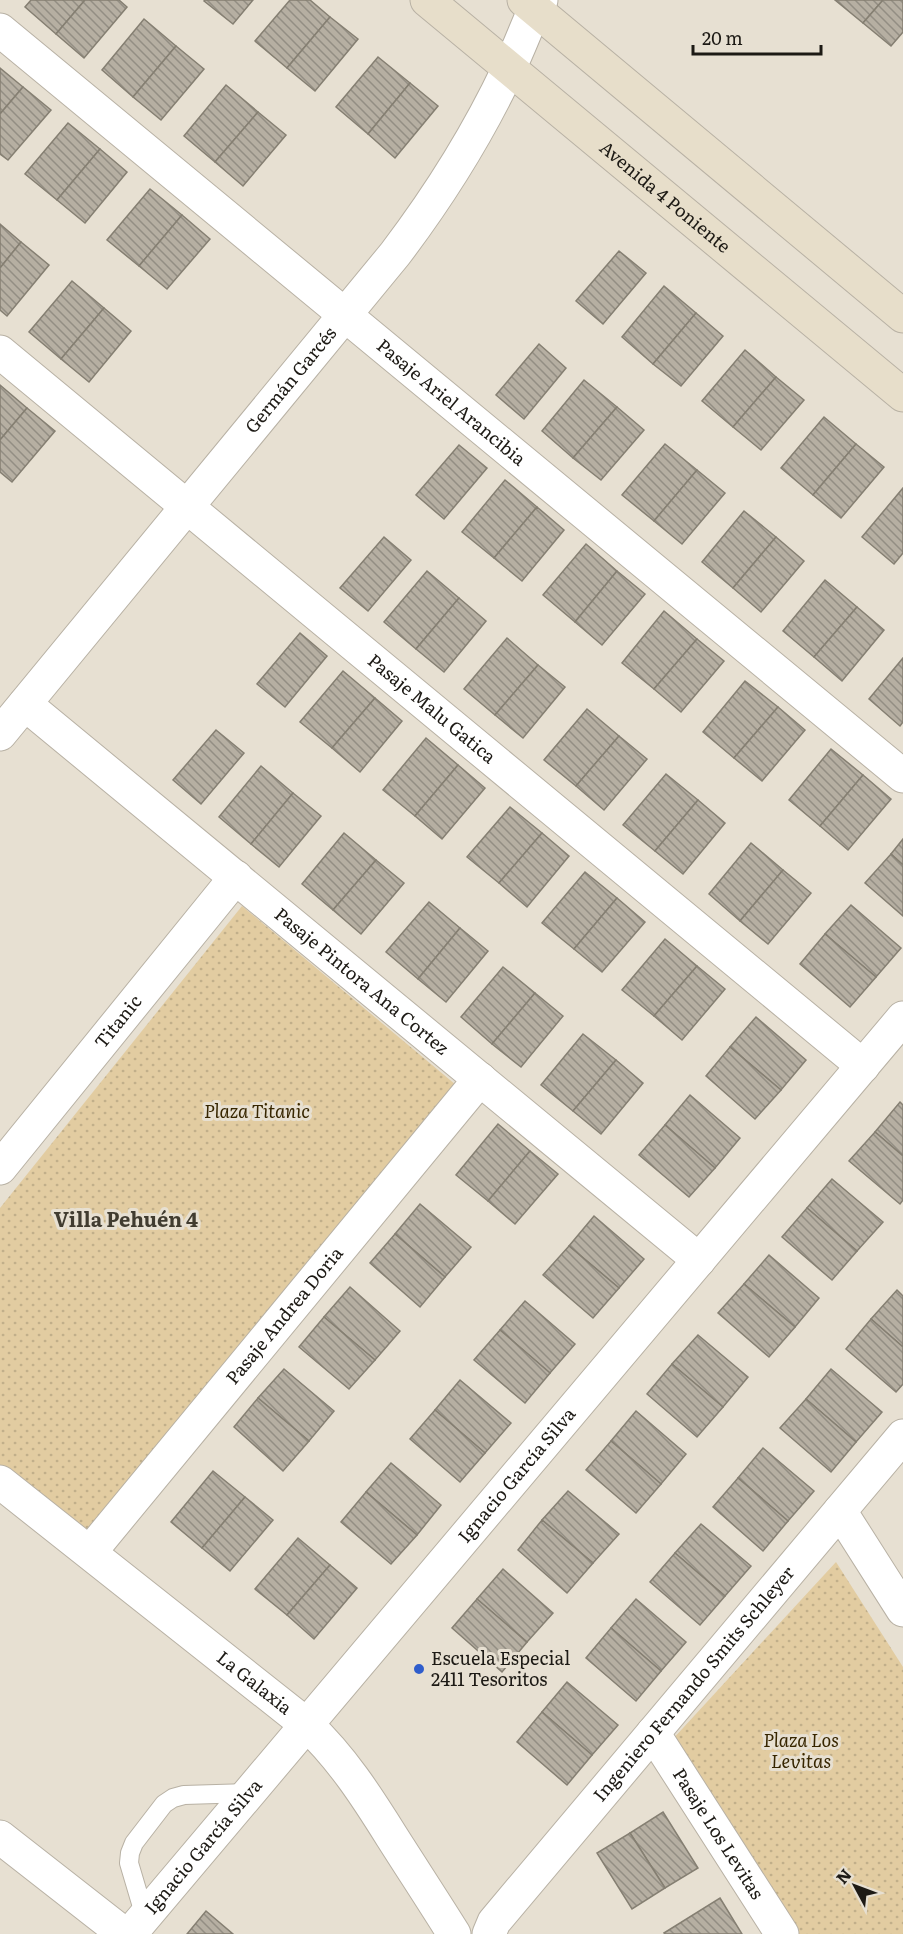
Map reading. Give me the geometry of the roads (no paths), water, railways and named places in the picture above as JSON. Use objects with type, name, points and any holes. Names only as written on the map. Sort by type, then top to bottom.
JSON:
[{"type":"street","name":"Avenida 4 Poniente","points":[[427,0],[903,395]]},
{"type":"street","name":"Germán Garcés","points":[[0,734],[395,254],[445,184],[510,68],[534,3]]},
{"type":"street","points":[[534,3],[903,316]]},
{"type":"street","name":"Pasaje Ariel Arancibia","points":[[0,30],[903,776]]},
{"type":"street","name":"Pasaje Malu Gatica","points":[[0,352],[863,1066]]},
{"type":"street","name":"Pasaje Pintora Ana Cortez","points":[[25,704],[699,1260]]},
{"type":"street","name":"Titanic","points":[[0,1168],[236,877]]},
{"type":"street","name":"Ignacio García Silva","points":[[133,1928],[903,1018]]},
{"type":"street","name":"Pasaje Andrea Doria","points":[[90,1552],[480,1079]]},
{"type":"street","name":"Ingeniero Fernando Smits Schleyer","points":[[489,1934],[494,1922],[903,1436]]},
{"type":"street","name":"La Galaxia","points":[[0,1482],[307,1725],[339,1758],[364,1793],[454,1934]]},
{"type":"street","points":[[840,1511],[903,1610]]},
{"type":"street","name":"Pasaje Los Levitas","points":[[653,1733],[782,1934]]},
{"type":"street","points":[[0,1838],[133,1928]]},
{"type":"lane","points":[[133,1928],[130,1853],[134,1842],[164,1804],[184,1795],[249,1793]]},
{"type":"place","name":"Escuela Especial 2411 Tesoritos","points":[[419,1669]]},
{"type":"district","name":"Villa Pehuén 4","points":[[126,1220]]},
{"type":"park label","name":"Plaza Titanic","points":[[257,1112]]},
{"type":"park label","name":"Plaza Los Levitas","points":[[801,1751]]}]
